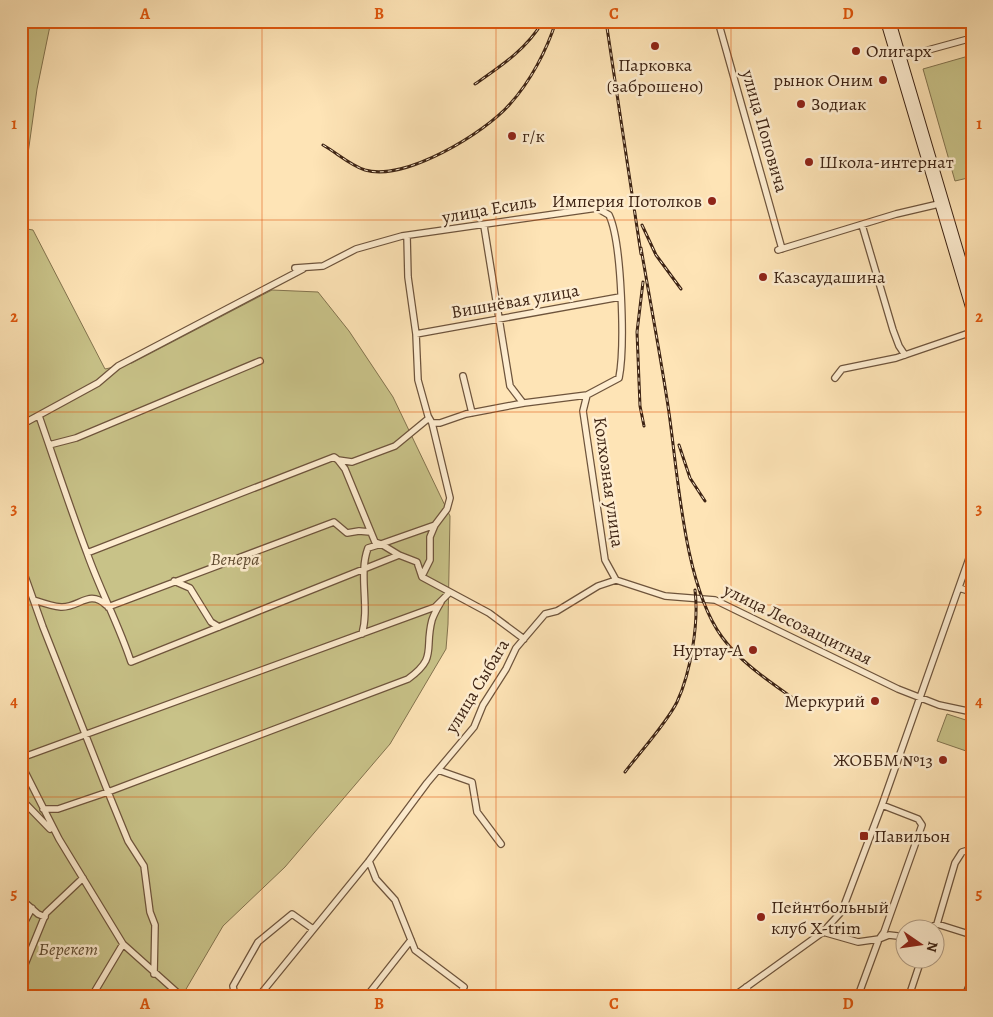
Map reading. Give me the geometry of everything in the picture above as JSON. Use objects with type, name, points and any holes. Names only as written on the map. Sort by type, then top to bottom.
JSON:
[{"type":"main road","points":[[885,21],[899,58]]},
{"type":"main road","points":[[891,21],[899,58],[972,314]]},
{"type":"main road","points":[[942,204],[972,295]]},
{"type":"street","name":"улица Поповича","points":[[718,21],[780,249],[862,225]]},
{"type":"street","points":[[899,58],[972,38]]},
{"type":"street","points":[[905,355],[896,338],[862,225],[896,214],[942,204]]},
{"type":"street","name":"улица Есиль","points":[[295,268],[323,266],[356,248],[407,236],[484,226],[512,219],[597,208],[609,215],[612,222],[620,297]]},
{"type":"street","points":[[484,226],[510,386],[523,403]]},
{"type":"street","points":[[407,236],[408,278],[416,334],[418,380],[431,420],[450,498],[447,509],[435,525],[430,537],[430,560],[422,577]]},
{"type":"street","points":[[21,425],[98,383],[118,366],[304,268]]},
{"type":"street","points":[[431,420],[440,424],[472,413],[523,403],[587,395],[619,378],[622,361],[620,297]]},
{"type":"street","name":"Вишнёвая улица","points":[[416,334],[620,297]]},
{"type":"street","points":[[835,378],[842,368],[905,355],[972,332]]},
{"type":"street","points":[[49,445],[76,438],[260,361]]},
{"type":"street","points":[[463,376],[472,413]]},
{"type":"street","name":"Колхозная улица","points":[[587,395],[583,411],[605,560],[616,580]]},
{"type":"street","points":[[39,416],[87,553],[131,662],[399,555]]},
{"type":"street","points":[[87,553],[334,457],[338,460],[352,462],[394,446],[431,420]]},
{"type":"street","points":[[338,460],[345,469],[375,542],[399,555],[418,562],[422,577],[489,613],[524,639]]},
{"type":"street","points":[[108,606],[334,522],[347,533],[370,532]]},
{"type":"street","points":[[362,634],[365,621],[365,570],[368,548],[435,525]]},
{"type":"street","points":[[734,996],[823,932],[842,911],[882,806],[972,550]]},
{"type":"street","points":[[21,565],[128,841],[144,866],[150,912],[155,925],[154,974]]},
{"type":"street","name":"улица Сыбага","points":[[259,996],[474,727],[483,705],[506,669],[516,648],[545,614],[557,611],[598,586],[616,580]]},
{"type":"street","name":"улица Лесозащитная","points":[[616,580],[665,596],[715,600],[919,697],[972,712]]},
{"type":"street","points":[[174,582],[190,588],[211,622],[219,626]]},
{"type":"street","points":[[959,588],[972,592]]},
{"type":"street","points":[[21,758],[435,607],[449,593]]},
{"type":"street","points":[[34,600],[46,605],[62,607],[93,598],[99,599],[108,606]]},
{"type":"street","points":[[43,809],[58,809],[108,792],[408,679],[423,666],[429,656],[432,620],[441,602]]},
{"type":"street","points":[[21,764],[57,836],[123,944],[154,974],[181,996]]},
{"type":"street","points":[[438,770],[472,782],[477,812],[501,844]]},
{"type":"street","points":[[21,799],[57,836]]},
{"type":"street","points":[[858,996],[879,939],[884,932],[922,825],[918,818],[882,806]]},
{"type":"street","points":[[938,920],[955,863],[962,852],[972,848]]},
{"type":"street","points":[[369,860],[376,879],[395,900],[415,950],[464,987],[459,996]]},
{"type":"street","points":[[21,974],[46,913],[83,878]]},
{"type":"street","points":[[21,899],[45,917]]},
{"type":"street","points":[[21,929],[32,908]]},
{"type":"street","points":[[235,996],[233,986],[258,942],[265,935],[292,914],[313,929]]},
{"type":"street","points":[[946,927],[972,935]]},
{"type":"street","points":[[823,932],[858,942],[879,939],[889,935],[896,936]]},
{"type":"street","points":[[367,996],[411,940]]},
{"type":"street","points":[[92,996],[123,944]]},
{"type":"street","points":[[909,996],[917,970]]},
{"type":"street","points":[[965,996],[972,979]]},
{"type":"street","points":[[746,987],[752,996]]},
{"type":"green space","points":[[21,21],[51,21],[37,89],[21,204]]},
{"type":"green space","points":[[972,55],[972,177],[955,181],[923,69]]},
{"type":"green space","name":"Венера","points":[[21,228],[33,230],[105,369],[132,363],[272,290],[318,292],[349,331],[393,397],[450,516],[446,649],[390,744],[285,867],[223,926],[182,996],[21,996]]},
{"type":"green space","points":[[947,714],[972,722],[972,753],[937,741]]},
{"type":"railway","points":[[475,84],[504,64],[529,40],[543,21]]},
{"type":"railway","points":[[323,145],[359,168],[381,172],[401,169],[443,152],[482,128],[510,104],[537,65],[556,21]]},
{"type":"railway","points":[[606,21],[641,254]]},
{"type":"railway","points":[[642,225],[656,255],[681,289]]},
{"type":"railway","points":[[641,248],[668,406],[684,526],[690,558],[699,588],[709,615],[729,646],[755,671],[794,699]]},
{"type":"railway","points":[[643,282],[637,332],[640,406],[644,426]]},
{"type":"railway","points":[[679,445],[690,478],[705,501]]},
{"type":"railway","points":[[625,772],[666,719],[682,690],[690,662],[695,632],[695,590]]},
{"type":"place","name":"Парковка (заброшено)","points":[[655,46]]},
{"type":"place","name":"Олигарх","points":[[856,51]]},
{"type":"place","name":"рынок Оним","points":[[883,80]]},
{"type":"place","name":"Зодиак","points":[[801,104]]},
{"type":"place","name":"г/к","points":[[512,136]]},
{"type":"place","name":"Школа-интернат","points":[[809,162]]},
{"type":"place","name":"Империя Потолков","points":[[712,201]]},
{"type":"place","name":"Казсаудашина","points":[[763,277]]},
{"type":"place","name":"Нуртау-А","points":[[753,650]]},
{"type":"place","name":"Меркурий","points":[[875,701]]},
{"type":"place","name":"ЖОББМ №13","points":[[943,760]]},
{"type":"place","name":"Павильон","points":[[864,836]]},
{"type":"place","name":"Пейнтбольный клуб X-trim","points":[[761,917]]},
{"type":"park label","name":"Берекет","points":[[68,949]]}]
